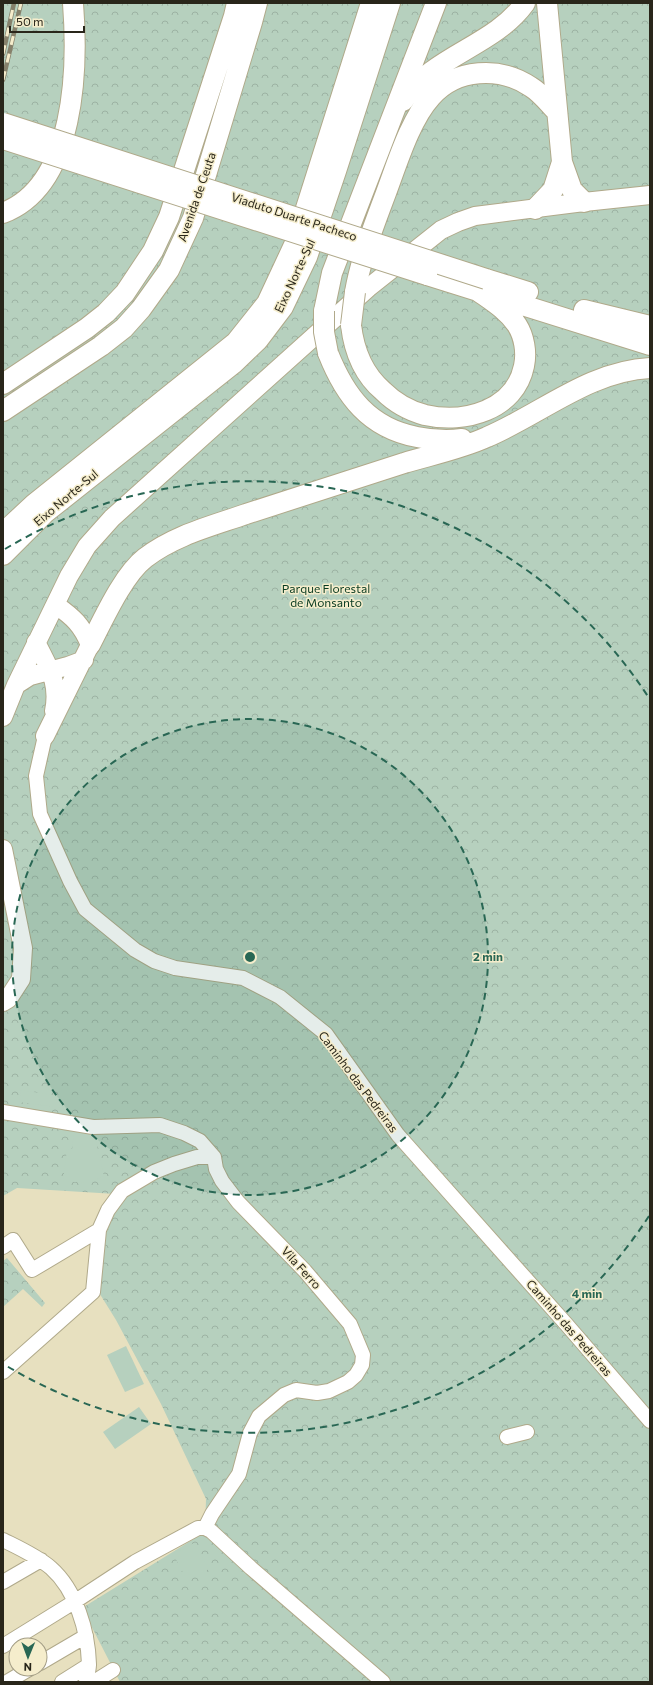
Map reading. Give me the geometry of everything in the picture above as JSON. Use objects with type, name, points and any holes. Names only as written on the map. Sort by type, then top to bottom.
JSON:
[{"type":"highway","points":[[3,213],[30,197],[40,186],[52,166],[65,129],[72,93],[75,50],[73,3]]},
{"type":"highway","name":"Avenida de Ceuta","points":[[3,384],[87,328],[106,313],[125,293],[154,251],[169,217],[237,3]]},
{"type":"highway","name":"Avenida de Ceuta","points":[[3,411],[101,346],[124,328],[141,309],[169,270],[193,218],[257,3]]},
{"type":"highway","name":"Eixo Norte-Sul","points":[[5,549],[34,504],[236,342],[267,303],[293,248],[371,3]]},
{"type":"highway","name":"Eixo Norte-Sul","points":[[5,549],[45,513],[233,364],[258,340],[283,307],[307,257],[339,164],[390,3]]},
{"type":"highway","points":[[436,3],[332,273],[324,311],[324,332],[328,353],[345,389],[364,412],[383,426],[397,432],[425,438],[454,440],[482,434],[520,420]]},
{"type":"highway","points":[[389,123],[409,92],[425,75],[495,33],[509,22],[525,3]]},
{"type":"highway","points":[[547,3],[562,162],[572,190],[584,202]]},
{"type":"highway","points":[[552,54],[559,3]]},
{"type":"highway","points":[[476,286],[511,317],[518,326],[523,339],[525,350],[522,374],[517,387],[508,398],[498,406],[484,411],[455,417],[439,417],[423,414],[395,401],[383,392],[366,373],[355,348],[351,325],[354,292],[359,271],[380,210],[411,130],[430,97],[441,87],[453,80],[467,75],[492,72],[503,74],[532,87],[557,112]]},
{"type":"highway","name":"Viaduto Duarte Pacheco","points":[[3,123],[476,286],[543,311],[650,345]]},
{"type":"highway","name":"Viaduto Duarte Pacheco","points":[[3,139],[476,286],[584,310]]},
{"type":"highway","points":[[535,209],[553,190],[562,162]]},
{"type":"highway","points":[[584,310],[650,326]]},
{"type":"highway","points":[[584,310],[650,331]]},
{"type":"highway","points":[[87,328],[101,346]]},
{"type":"highway","points":[[87,652],[112,603],[135,568],[146,557],[182,536],[336,485],[474,442],[520,420],[576,389],[602,378],[627,371],[650,368]]},
{"type":"main road","points":[[3,717],[36,642],[56,605],[69,576],[87,546],[112,518],[368,288],[441,230],[475,216],[650,195]]},
{"type":"main road","points":[[45,736],[87,652],[85,631],[72,615],[56,605]]},
{"type":"main road","points":[[36,642],[56,686],[57,697],[45,736]]},
{"type":"main road","points":[[16,685],[30,676],[50,671],[87,652]]},
{"type":"main road","points":[[3,849],[22,948],[21,979],[8,999],[3,1002]]},
{"type":"street","name":"Caminho das Pedreiras","points":[[45,736],[36,776],[40,814],[70,881],[85,909],[134,950],[154,961],[175,968],[243,978],[280,997],[326,1034],[398,1135],[567,1325],[650,1422]]},
{"type":"street","name":"Vila Ferro","points":[[3,1112],[93,1127],[160,1125],[184,1133],[200,1141],[214,1157],[216,1169],[222,1181],[238,1202],[305,1271],[350,1324],[363,1359],[362,1365],[356,1375],[348,1382],[329,1391],[317,1393],[296,1390],[284,1395],[259,1416],[250,1433],[239,1474],[219,1502],[205,1528]]},
{"type":"street","points":[[3,1372],[93,1292],[99,1230],[108,1210],[122,1191],[161,1169],[197,1157],[214,1157]]},
{"type":"street","points":[[3,1246],[13,1240],[32,1270],[99,1230]]},
{"type":"street","points":[[507,1437],[527,1432]]},
{"type":"street","points":[[3,1646],[135,1562],[198,1528],[205,1528],[211,1531],[251,1568],[383,1682]]},
{"type":"street","points":[[4,1542],[41,1560],[57,1575],[74,1602],[86,1636],[89,1665],[86,1682]]},
{"type":"street","points":[[3,1582],[41,1560]]},
{"type":"street","points":[[48,1658],[86,1636]]},
{"type":"street","points":[[62,1682],[89,1665]]},
{"type":"street","points":[[94,1682],[113,1670]]},
{"type":"green space","name":"Parque Florestal de Monsanto","points":[[3,3],[650,3],[650,1682],[120,1682],[82,1608],[205,1532],[206,1499],[161,1404],[116,1320],[98,1291],[98,1237],[116,1194],[17,1188],[3,1196]]},
{"type":"green space","points":[[21,1090],[71,1098],[69,1109],[19,1102]]},
{"type":"green space","points":[[74,1131],[94,1133],[104,1176],[89,1183],[63,1181],[67,1149],[72,1150]]},
{"type":"green space","points":[[7,1258],[45,1303],[42,1307],[23,1289],[3,1307],[3,1261]]},
{"type":"green space","points":[[126,1346],[144,1384],[125,1392],[107,1355]]},
{"type":"green space","points":[[139,1407],[151,1424],[115,1449],[103,1432]]},
{"type":"green space","points":[[194,1543],[209,1569],[187,1580],[173,1554]]},
{"type":"railway","points":[[3,54],[14,3]]},
{"type":"railway","points":[[3,80],[21,3]]}]
